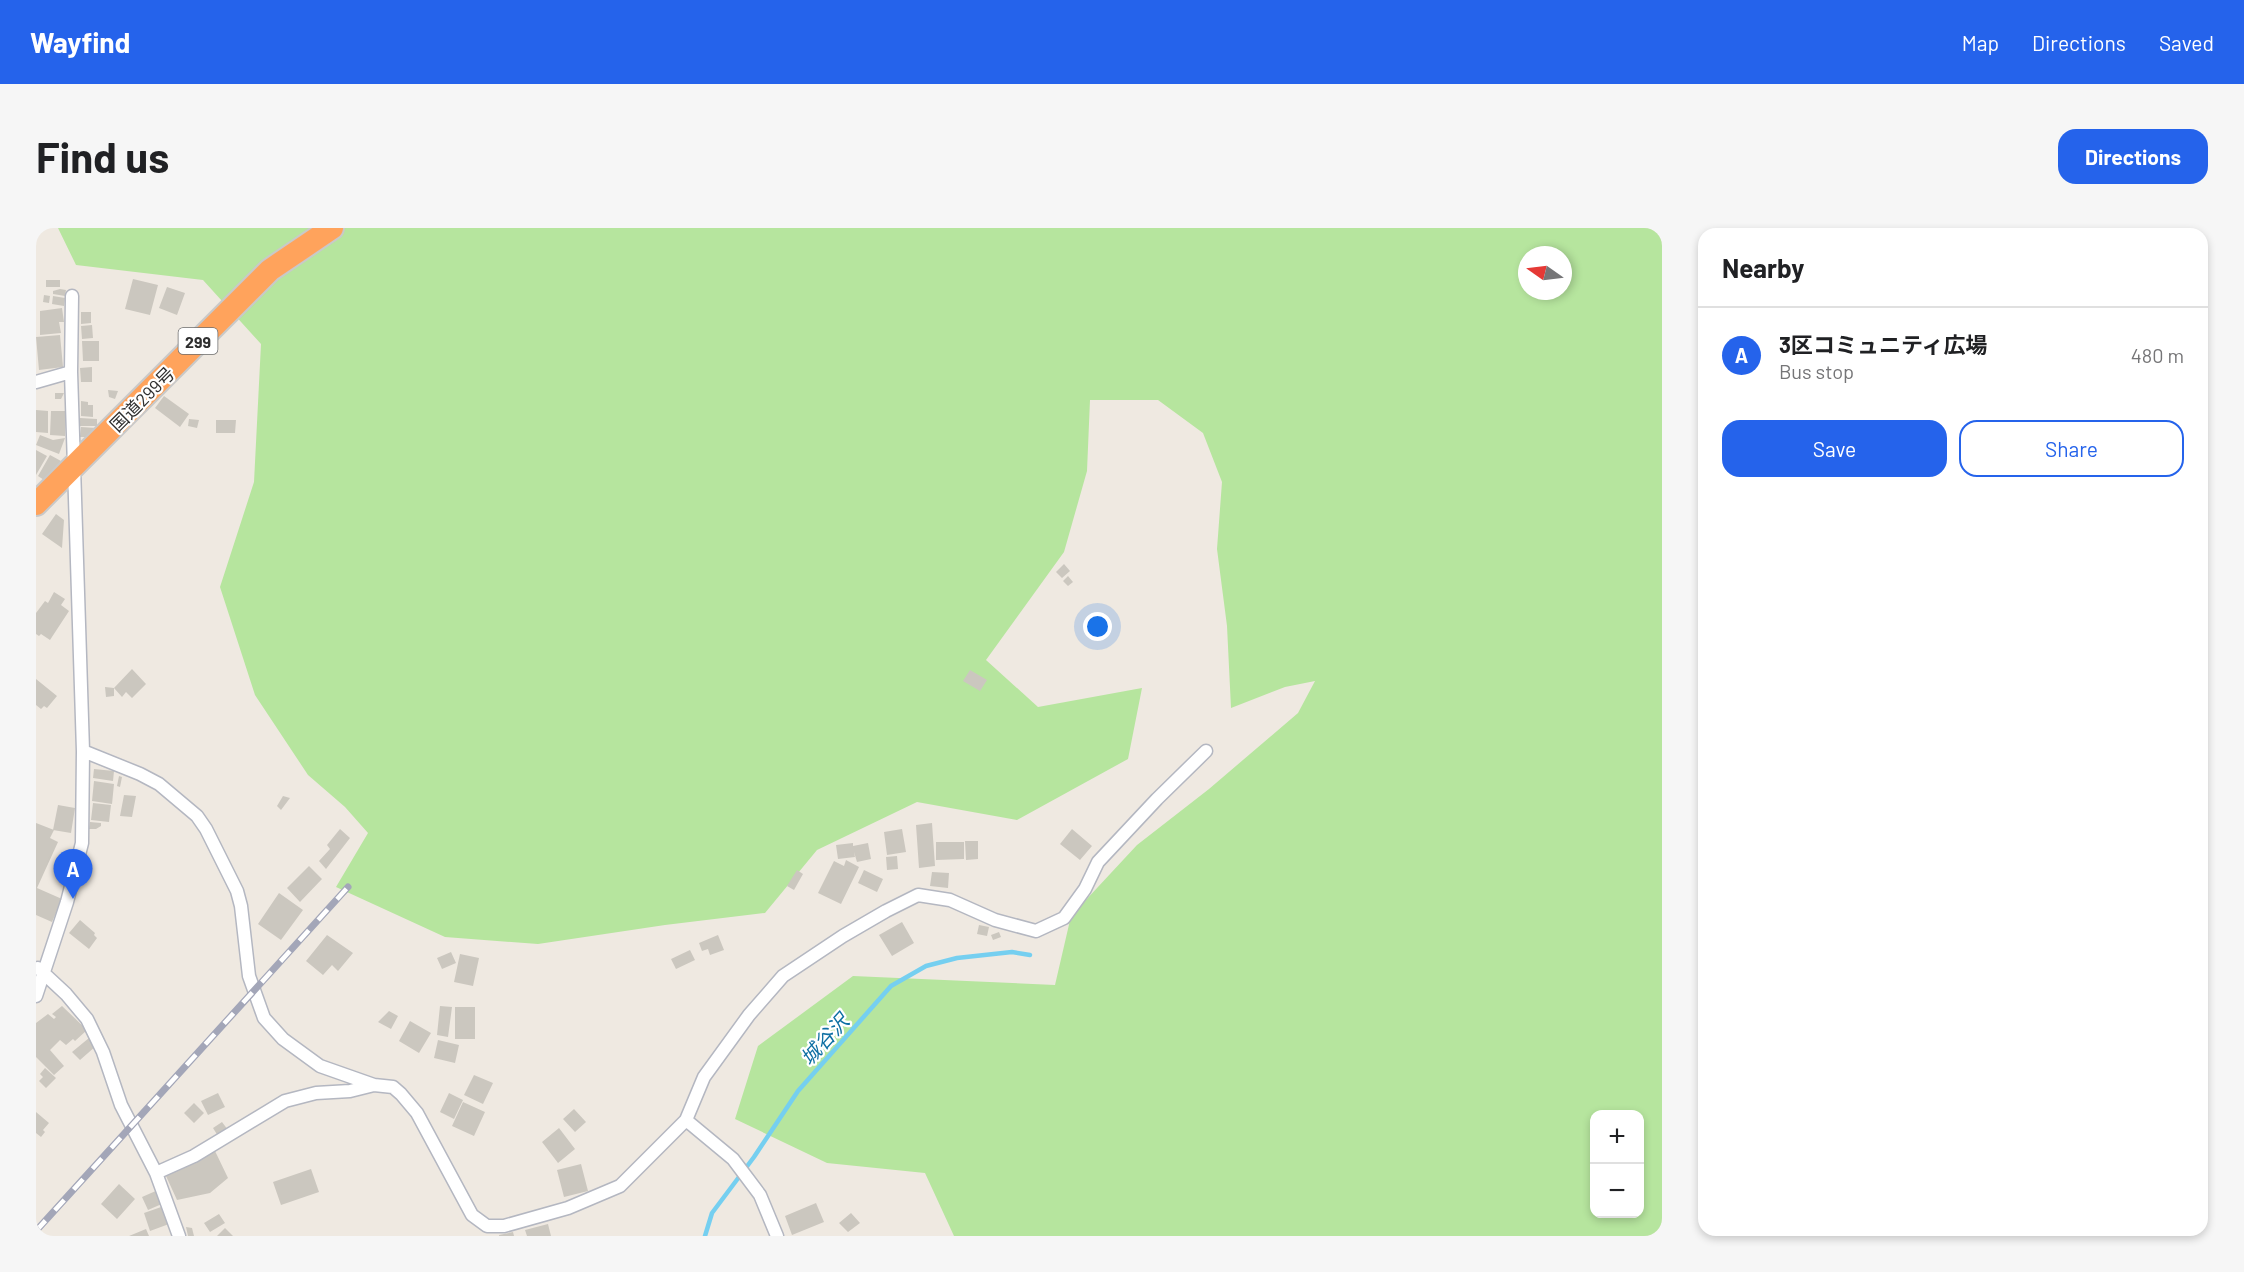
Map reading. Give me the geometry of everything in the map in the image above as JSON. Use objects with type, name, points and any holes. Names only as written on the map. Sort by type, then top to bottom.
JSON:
[{"type":"highway","name":"国道299号","points":[[36,504],[270,270],[332,228]]},
{"type":"street","points":[[36,996],[40,969],[67,902],[82,843],[83,751],[71,372],[72,296]]},
{"type":"street","points":[[36,382],[71,372]]},
{"type":"street","points":[[83,751],[159,784],[197,816],[206,829],[237,891],[241,906],[249,976],[264,1018],[283,1039],[320,1066],[374,1085],[393,1087],[410,1103],[472,1215],[487,1226],[511,1224],[568,1208],[620,1186],[689,1122],[704,1077],[749,1015],[783,976],[843,936],[918,896],[950,900],[995,920],[1036,931],[1064,918],[1085,889],[1098,862],[1206,751]]},
{"type":"street","points":[[40,969],[87,1019],[103,1052],[122,1105],[156,1173],[179,1236]]},
{"type":"street","points":[[156,1173],[194,1156],[285,1101],[316,1093],[350,1091],[374,1085]]},
{"type":"street","points":[[689,1122],[733,1159],[760,1195],[777,1236]]},
{"type":"green space","points":[[58,228],[1662,228],[1662,1236],[954,1236],[925,1173],[827,1163],[735,1119],[758,1046],[853,976],[1055,985],[1071,916],[1137,845],[1209,789],[1298,713],[1315,681],[1285,687],[1231,708],[1227,626],[1217,549],[1222,482],[1203,433],[1158,400],[1090,400],[1087,471],[1064,552],[986,660],[1038,707],[1142,688],[1128,759],[1017,820],[917,802],[817,850],[765,913],[538,944],[445,937],[336,887],[368,833],[345,807],[308,775],[255,695],[220,587],[254,482],[261,344],[203,280],[76,265]]},
{"type":"building","points":[[133,279],[158,285],[150,315],[125,309]]},
{"type":"building","points":[[46,280],[60,280],[60,287],[46,287]]},
{"type":"building","points":[[167,287],[185,293],[177,315],[159,308]]},
{"type":"building","points":[[66,290],[65,296],[53,294],[53,291]]},
{"type":"building","points":[[44,295],[50,296],[49,303],[43,302]]},
{"type":"building","points":[[53,296],[65,298],[64,306],[52,304]]},
{"type":"building","points":[[62,308],[64,322],[59,322],[61,333],[40,335],[40,311]]},
{"type":"building","points":[[81,312],[91,312],[91,323],[81,324]]},
{"type":"building","points":[[92,325],[93,338],[82,339],[81,326]]},
{"type":"building","points":[[60,335],[63,367],[39,370],[36,337]]},
{"type":"building","points":[[82,341],[99,341],[99,361],[83,361]]},
{"type":"building","points":[[92,367],[92,382],[81,382],[80,368]]},
{"type":"building","points":[[108,390],[118,391],[115,399],[109,397]]},
{"type":"building","points":[[55,393],[64,393],[61,399],[55,399]]},
{"type":"building","points":[[164,396],[189,414],[180,427],[155,408]]},
{"type":"building","points":[[81,401],[93,405],[93,417],[81,416]]},
{"type":"building","points":[[36,410],[48,411],[48,433],[36,432]]},
{"type":"building","points":[[51,411],[66,411],[65,436],[50,435]]},
{"type":"building","points":[[80,418],[97,419],[97,426],[80,426]]},
{"type":"building","points":[[189,419],[199,420],[197,428],[188,426]]},
{"type":"building","points":[[216,420],[236,420],[235,433],[216,433]]},
{"type":"building","points":[[81,427],[96,428],[86,437],[80,437]]},
{"type":"building","points":[[40,435],[53,440],[65,438],[59,454],[36,445]]},
{"type":"building","points":[[36,450],[47,456],[36,475]]},
{"type":"building","points":[[50,455],[61,461],[44,480],[38,476]]},
{"type":"building","points":[[56,514],[64,520],[62,548],[42,534]]},
{"type":"building","points":[[1064,564],[1070,571],[1062,578],[1056,572]]},
{"type":"building","points":[[1068,576],[1073,582],[1068,586],[1063,581]]},
{"type":"building","points":[[54,592],[65,599],[61,605],[69,611],[50,640],[41,634],[39,636],[36,634],[36,613],[45,601],[48,603]]},
{"type":"building","points":[[132,669],[146,684],[132,698],[126,692],[122,697],[114,688]]},
{"type":"building","points":[[970,670],[987,680],[980,691],[963,681]]},
{"type":"building","points":[[36,679],[57,696],[47,708],[44,706],[41,709],[36,705]]},
{"type":"building","points":[[105,687],[114,688],[114,696],[106,697]]},
{"type":"building","points":[[94,769],[114,771],[113,781],[93,778]]},
{"type":"building","points":[[119,776],[122,777],[120,787],[117,786]]},
{"type":"building","points":[[94,781],[114,784],[112,804],[92,801]]},
{"type":"building","points":[[124,795],[136,796],[132,817],[120,816]]},
{"type":"building","points":[[283,796],[290,798],[281,810],[277,806]]},
{"type":"building","points":[[93,803],[111,805],[109,822],[91,820]]},
{"type":"building","points":[[58,805],[75,808],[71,833],[53,830]]},
{"type":"building","points":[[90,822],[101,823],[101,826],[89,829]]},
{"type":"building","points":[[36,823],[54,830],[50,838],[58,842],[37,888],[62,899],[52,922],[36,915]]},
{"type":"building","points":[[932,823],[935,866],[919,868],[916,825]]},
{"type":"building","points":[[340,829],[350,838],[326,869],[319,861],[330,849],[327,845]]},
{"type":"building","points":[[902,829],[906,852],[887,855],[884,832]]},
{"type":"building","points":[[1072,829],[1092,846],[1080,860],[1060,844]]},
{"type":"building","points":[[965,841],[978,841],[978,859],[966,860]]},
{"type":"building","points":[[936,842],[964,842],[964,859],[936,860]]},
{"type":"building","points":[[853,843],[853,846],[868,843],[871,859],[857,862],[854,852],[855,857],[838,859],[836,845]]},
{"type":"building","points":[[897,856],[898,869],[887,870],[886,857]]},
{"type":"building","points":[[846,860],[859,867],[841,904],[818,893],[834,861],[844,866]]},
{"type":"building","points":[[309,866],[322,879],[300,902],[287,888]]},
{"type":"building","points":[[797,870],[803,874],[794,890],[787,886]]},
{"type":"building","points":[[864,870],[883,879],[877,892],[858,883]]},
{"type":"building","points":[[932,872],[949,873],[948,888],[930,886]]},
{"type":"building","points":[[279,893],[303,910],[281,940],[258,924]]},
{"type":"building","points":[[80,920],[95,933],[97,938],[89,949],[69,933]]},
{"type":"building","points":[[902,922],[914,943],[892,956],[879,935]]},
{"type":"building","points":[[979,925],[989,927],[987,936],[977,934]]},
{"type":"building","points":[[999,932],[1001,937],[993,940],[991,935]]},
{"type":"building","points":[[327,935],[353,953],[338,971],[332,965],[323,975],[306,961]]},
{"type":"building","points":[[718,935],[724,950],[710,955],[708,949],[702,951],[699,943]]},
{"type":"building","points":[[690,950],[695,960],[676,969],[671,959]]},
{"type":"building","points":[[451,952],[456,963],[442,969],[437,958]]},
{"type":"building","points":[[460,954],[479,958],[473,986],[454,982]]},
{"type":"building","points":[[62,1006],[87,1030],[75,1041],[73,1039],[66,1045],[60,1040],[50,1050],[64,1066],[54,1075],[36,1057],[36,1023],[48,1014],[54,1019],[56,1017],[52,1014]]},
{"type":"building","points":[[440,1006],[452,1007],[448,1037],[437,1035]]},
{"type":"building","points":[[455,1007],[475,1007],[475,1039],[455,1039]]},
{"type":"building","points":[[389,1011],[398,1016],[391,1029],[378,1022]]},
{"type":"building","points":[[410,1021],[431,1033],[419,1053],[399,1041]]},
{"type":"building","points":[[89,1038],[96,1046],[80,1060],[72,1052]]},
{"type":"building","points":[[438,1040],[459,1045],[455,1063],[434,1058]]},
{"type":"building","points":[[45,1068],[56,1078],[46,1088],[39,1081],[43,1077],[40,1074]]},
{"type":"building","points":[[474,1075],[493,1083],[483,1104],[464,1095]]},
{"type":"building","points":[[218,1093],[225,1107],[208,1115],[201,1101]]},
{"type":"building","points":[[449,1093],[463,1100],[454,1119],[440,1112]]},
{"type":"building","points":[[463,1102],[485,1112],[474,1136],[452,1126]]},
{"type":"building","points":[[194,1103],[204,1113],[194,1123],[184,1113]]},
{"type":"building","points":[[574,1109],[586,1122],[575,1132],[563,1119]]},
{"type":"building","points":[[36,1112],[49,1123],[41,1137],[36,1133]]},
{"type":"building","points":[[222,1122],[228,1130],[218,1136],[213,1128]]},
{"type":"building","points":[[559,1128],[575,1149],[558,1163],[542,1142]]},
{"type":"building","points":[[215,1151],[228,1178],[210,1193],[177,1200],[166,1176]]},
{"type":"building","points":[[581,1164],[588,1191],[564,1197],[557,1170]]},
{"type":"building","points":[[311,1169],[319,1192],[281,1205],[273,1182]]},
{"type":"building","points":[[119,1184],[135,1199],[117,1219],[101,1204]]},
{"type":"building","points":[[158,1190],[164,1203],[148,1210],[142,1197]]},
{"type":"building","points":[[816,1203],[824,1222],[792,1235],[785,1216]]},
{"type":"building","points":[[164,1206],[169,1224],[150,1231],[144,1213]]},
{"type":"building","points":[[851,1213],[860,1223],[848,1232],[839,1223]]},
{"type":"building","points":[[219,1214],[225,1223],[210,1232],[204,1223]]},
{"type":"building","points":[[548,1224],[551,1236],[527,1236],[525,1230]]},
{"type":"building","points":[[186,1227],[192,1228],[194,1236],[188,1236]]},
{"type":"building","points":[[225,1228],[233,1236],[217,1236]]},
{"type":"building","points":[[146,1229],[149,1236],[129,1236]]},
{"type":"building","points":[[513,1232],[514,1236],[499,1236],[499,1235]]},
{"type":"waterway","name":"城谷沢","points":[[705,1236],[712,1213],[754,1157],[798,1091],[891,986],[926,966],[957,958],[1012,952],[1030,955]]},
{"type":"railway","points":[[36,1231],[348,887]]},
{"type":"place","name":"3区コミュニティ広場","points":[[73,899]]}]
